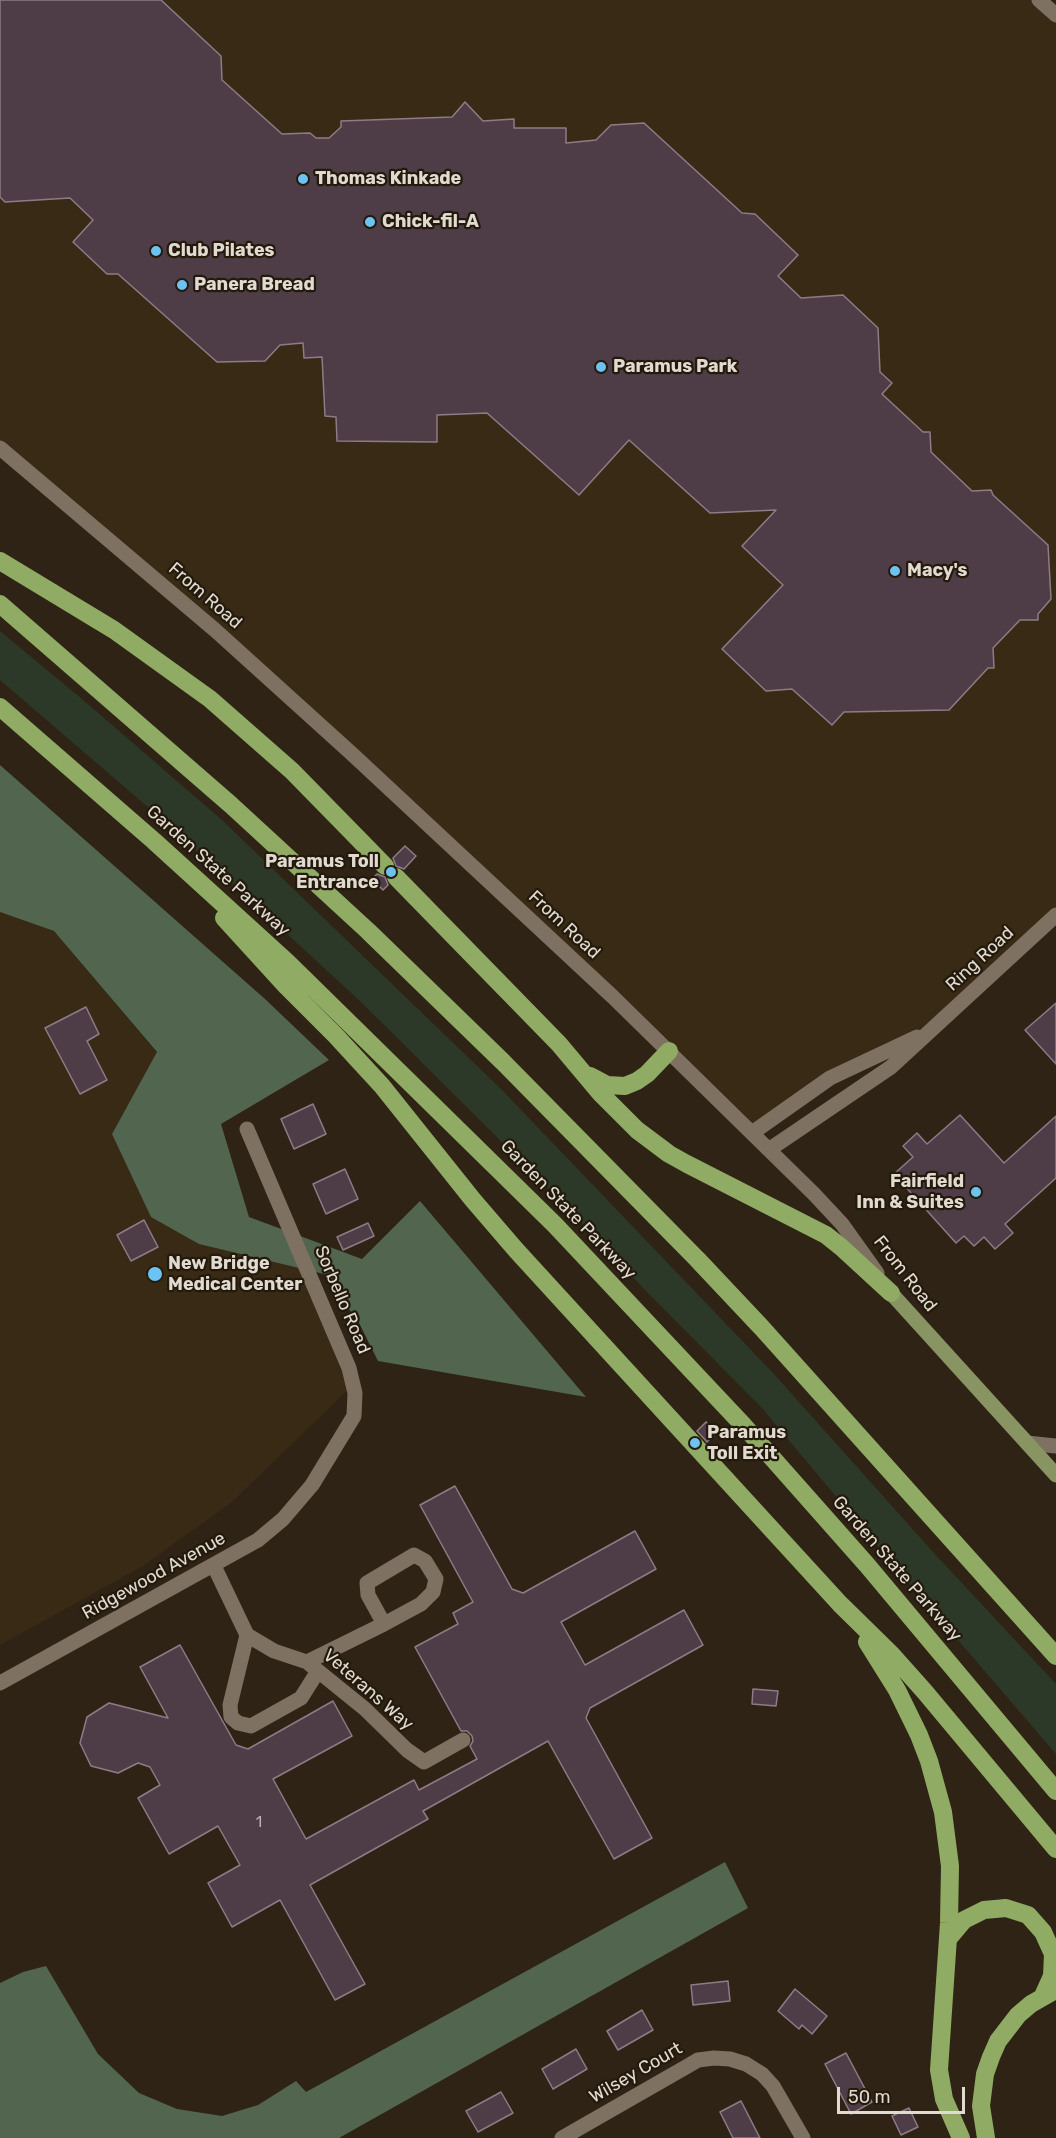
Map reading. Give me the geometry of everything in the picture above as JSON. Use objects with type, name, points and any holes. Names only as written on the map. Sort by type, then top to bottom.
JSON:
[{"type":"highway","points":[[0,561],[114,630],[210,699],[292,771],[559,1044],[620,1114],[654,1143],[705,1174],[826,1235],[891,1293]]},
{"type":"highway","points":[[0,604],[231,805],[368,931],[503,1062],[762,1328],[1056,1656]]},
{"type":"highway","name":"Garden State Parkway","points":[[0,707],[221,901],[489,1158],[634,1307],[744,1426],[867,1564],[1056,1791]]},
{"type":"highway","points":[[154,841],[286,986],[367,1069],[510,1243],[840,1604],[892,1655],[1056,1849]]},
{"type":"highway","points":[[583,1072],[606,1085],[625,1086],[646,1074],[669,1051]]},
{"type":"highway","points":[[840,1604],[897,1690],[919,1735],[941,1804],[947,1839],[950,1886],[939,2070],[944,2099],[960,2138]]},
{"type":"highway","points":[[948,1939],[964,1920],[984,1910],[1006,1908],[1028,1915],[1043,1932],[1053,1954],[1054,1965],[1050,1993],[1018,2015],[998,2041],[991,2057],[985,2074],[981,2106],[986,2138]]},
{"type":"main road","name":"From Road","points":[[891,1293],[1056,1475]]},
{"type":"street","points":[[1040,0],[1056,15]]},
{"type":"street","name":"From Road","points":[[0,448],[207,623],[290,697],[669,1051],[770,1149],[842,1224],[891,1293]]},
{"type":"street","name":"Ring Road","points":[[770,1149],[891,1067],[1056,915]]},
{"type":"street","points":[[752,1133],[830,1078],[931,1031]]},
{"type":"street","name":"Sorbello Road","points":[[247,1129],[349,1368],[355,1393],[354,1416],[312,1485]]},
{"type":"street","points":[[1027,1443],[1056,1446]]},
{"type":"street","name":"Ridgewood Avenue","points":[[0,1683],[258,1540],[284,1519],[312,1485]]},
{"type":"street","points":[[214,1566],[247,1635],[230,1706],[231,1717],[238,1723],[251,1726],[301,1698],[313,1666],[421,1604],[433,1592],[436,1579],[425,1561],[414,1555],[367,1583],[368,1595],[384,1624]]},
{"type":"street","name":"Veterans Way","points":[[247,1635],[274,1651],[313,1666],[365,1709],[407,1750],[424,1762],[463,1740]]},
{"type":"street","name":"Wilsey Court","points":[[562,2138],[585,2132],[698,2060],[714,2058],[730,2059],[746,2064],[762,2074],[773,2086],[803,2138]]},
{"type":"shaded area","points":[[0,0],[1039,0],[1056,15],[1056,915],[931,1031],[885,1053],[752,1133],[351,753],[0,448]]},
{"type":"shaded area","name":"New Bridge Medical Center","points":[[0,912],[54,931],[157,1053],[112,1134],[308,1270],[353,1385],[231,1503],[143,1566],[0,1645]]},
{"type":"green space","points":[[0,631],[222,820],[503,1091],[774,1374],[933,1552],[1056,1684],[1056,1754],[761,1407],[545,1185],[361,1002],[171,827],[0,680]]},
{"type":"green space","points":[[0,765],[265,999],[329,1060],[221,1124],[249,1217],[362,1259],[420,1201],[586,1397],[378,1361],[359,1323],[324,1274],[199,1244],[151,1217],[112,1134],[157,1052],[54,931],[0,912]]},
{"type":"green space","points":[[725,1862],[748,1908],[339,2138],[0,2138],[0,1983],[23,1972],[46,1966],[98,2054],[139,2093],[177,2109],[222,2116],[258,2105],[296,2081],[306,2092]]},
{"type":"building","name":"Paramus Park","points":[[0,0],[161,0],[221,56],[222,80],[282,134],[310,133],[316,138],[329,138],[341,127],[341,121],[452,117],[465,102],[483,121],[514,119],[514,128],[566,128],[566,143],[596,140],[611,125],[644,123],[742,213],[755,214],[798,255],[778,276],[801,298],[843,295],[878,328],[880,372],[892,383],[882,394],[923,432],[930,432],[931,452],[972,491],[991,490],[993,495],[1048,545],[1051,599],[1038,614],[1038,620],[1020,620],[993,648],[994,668],[988,668],[949,710],[844,712],[832,725],[792,689],[766,691],[722,649],[783,585],[742,546],[776,510],[710,513],[629,440],[579,495],[487,413],[437,415],[437,442],[337,441],[336,417],[325,416],[322,357],[304,358],[303,343],[280,345],[265,361],[217,362],[118,274],[107,274],[73,242],[93,220],[70,198],[5,202],[0,197]]},
{"type":"building","points":[[405,846],[416,856],[404,869],[396,866],[393,858]]},
{"type":"building","points":[[377,874],[385,877],[388,885],[383,890],[372,879]]},
{"type":"building","points":[[1056,1003],[1056,1064],[1025,1030]]},
{"type":"building","points":[[86,1007],[99,1034],[87,1041],[107,1080],[80,1094],[45,1028]]},
{"type":"building","points":[[313,1104],[326,1134],[294,1149],[281,1119]]},
{"type":"building","name":"Fairfield Inn & Suites","points":[[960,1115],[1004,1163],[1056,1116],[1056,1178],[1005,1224],[1013,1233],[995,1249],[984,1237],[974,1246],[964,1236],[956,1243],[894,1174],[913,1157],[903,1146],[917,1133],[927,1144]]},
{"type":"building","points":[[345,1169],[358,1199],[326,1214],[313,1184]]},
{"type":"building","points":[[144,1220],[158,1247],[131,1261],[117,1235]]},
{"type":"building","points":[[368,1223],[374,1236],[343,1250],[337,1237]]},
{"type":"building","points":[[706,1422],[716,1433],[707,1442],[697,1431]]},
{"type":"building","points":[[455,1486],[512,1589],[523,1593],[635,1531],[656,1569],[561,1622],[585,1665],[684,1610],[703,1645],[590,1708],[586,1718],[652,1838],[614,1859],[548,1741],[423,1811],[428,1819],[310,1885],[365,1984],[335,2000],[280,1900],[232,1927],[208,1883],[240,1865],[218,1826],[169,1854],[138,1798],[160,1785],[150,1767],[138,1763],[118,1773],[91,1766],[80,1743],[87,1717],[109,1703],[168,1718],[140,1667],[180,1645],[236,1745],[248,1749],[333,1701],[352,1736],[273,1779],[306,1839],[414,1780],[419,1790],[477,1759],[470,1746],[473,1741],[472,1736],[467,1731],[461,1731],[415,1647],[458,1624],[453,1613],[473,1602],[420,1505]]},
{"type":"building","points":[[753,1689],[778,1691],[776,1706],[752,1704]]},
{"type":"building","points":[[728,1981],[730,2001],[693,2005],[691,1985]]},
{"type":"building","points":[[795,1989],[827,2016],[812,2034],[802,2025],[799,2029],[778,2011]]},
{"type":"building","points":[[642,2010],[653,2030],[618,2050],[607,2031]]},
{"type":"building","points":[[576,2049],[587,2069],[553,2089],[542,2069]]},
{"type":"building","points":[[846,2053],[872,2102],[851,2114],[825,2064]]},
{"type":"building","points":[[501,2092],[513,2113],[478,2132],[466,2111]]},
{"type":"building","points":[[741,2101],[760,2138],[733,2138],[720,2112]]},
{"type":"building","points":[[909,2108],[918,2127],[901,2135],[892,2116]]},
{"type":"place","name":"Thomas Kinkade","points":[[303,179]]},
{"type":"place","name":"Chick-fil-A","points":[[370,222]]},
{"type":"place","name":"Club Pilates","points":[[156,251]]},
{"type":"place","name":"Panera Bread","points":[[182,285]]},
{"type":"place","name":"Paramus Park","points":[[601,367]]},
{"type":"place","name":"Macy's","points":[[895,571]]},
{"type":"place","name":"Paramus Toll Entrance","points":[[391,872]]},
{"type":"place","name":"Fairfield Inn & Suites","points":[[976,1192]]},
{"type":"place","name":"New Bridge Medical Center","points":[[155,1274]]},
{"type":"place","name":"Paramus Toll Exit","points":[[695,1443]]}]
